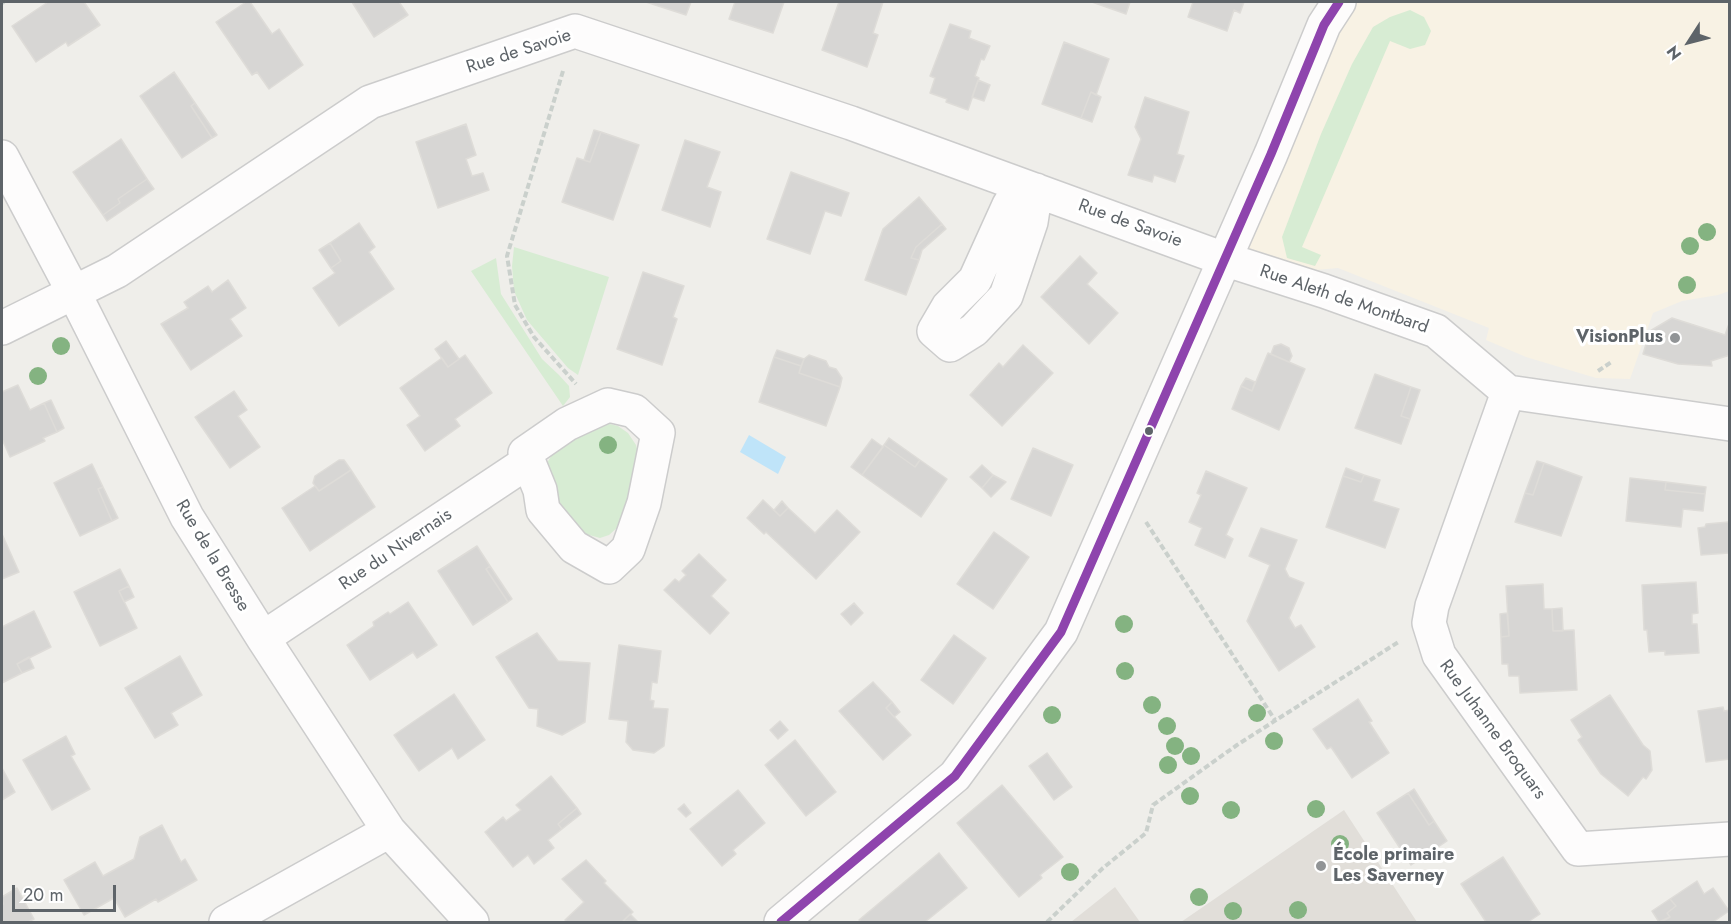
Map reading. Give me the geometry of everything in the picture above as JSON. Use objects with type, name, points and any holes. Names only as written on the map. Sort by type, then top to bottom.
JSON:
[{"type":"street","points":[[781,922],[955,776],[1061,632],[1271,154],[1324,25],[1339,2]]},
{"type":"street","name":"Rue de Savoie","points":[[2,328],[117,271],[370,102],[575,31],[840,119],[1224,259]]},
{"type":"street","name":"Rue de la Bresse","points":[[2,157],[74,293],[187,517],[262,638],[389,831],[472,922]]},
{"type":"street","name":"Rue Aleth de Montbard","points":[[1224,259],[1437,331],[1508,392]]},
{"type":"street","points":[[1508,392],[1730,424]]},
{"type":"street","name":"Rue Juhanne Broquars","points":[[1508,392],[1432,606],[1429,623],[1438,655],[1578,849],[1730,838]]},
{"type":"street","name":"Rue du Nivernais","points":[[608,405],[634,411],[658,433],[644,503],[628,549],[609,567],[574,547],[543,510],[540,490],[529,461],[525,453],[567,424],[608,405]]},
{"type":"street","name":"Rue du Nivernais","points":[[262,638],[529,461]]},
{"type":"street","points":[[226,922],[389,831]]},
{"type":"path","points":[[575,31],[507,256],[515,305],[534,337],[598,410]]},
{"type":"path","points":[[1124,488],[1275,720]]},
{"type":"path","points":[[1047,922],[1103,868],[1146,833],[1153,805],[1275,720],[1429,623]]},
{"type":"shaded area","points":[[1339,2],[1729,2],[1729,291],[1682,301],[1653,313],[1630,379],[1596,378],[1526,357],[1486,340],[1489,328],[1338,268],[1269,274],[1224,259]]},
{"type":"shaded area","name":"École primaire Les Saverney","points":[[1344,810],[1417,922],[1181,922]]},
{"type":"shaded area","points":[[1115,887],[1140,922],[1071,922]]},
{"type":"green space","points":[[1410,10],[1424,17],[1431,31],[1425,45],[1410,49],[1390,41],[1302,247],[1321,255],[1315,266],[1287,258],[1282,237],[1321,134],[1352,64],[1373,27],[1390,17]]},
{"type":"green space","points":[[514,247],[609,277],[578,375],[568,368],[527,320],[514,291],[512,266]]},
{"type":"green space","points":[[496,258],[501,294],[542,359],[569,386],[570,397],[563,406],[471,271]]},
{"type":"green space","points":[[606,423],[618,426],[628,433],[639,455],[637,476],[619,526],[609,535],[600,538],[582,533],[556,499],[546,471],[547,463],[557,446]]},
{"type":"water","points":[[749,435],[786,457],[778,474],[740,452]]},
{"type":"building","points":[[48,2],[84,2],[100,25],[68,46],[66,42],[36,62],[12,26]]},
{"type":"building","points":[[246,2],[250,2],[272,34],[279,29],[303,65],[269,89],[257,72],[252,75],[216,22]]},
{"type":"building","points":[[352,2],[399,2],[408,15],[374,37]]},
{"type":"building","points":[[646,2],[691,2],[686,15]]},
{"type":"building","points":[[735,2],[784,2],[773,33],[729,19]]},
{"type":"building","points":[[839,2],[883,2],[873,33],[878,35],[867,67],[822,50]]},
{"type":"building","points":[[1092,2],[1130,2],[1126,14]]},
{"type":"building","points":[[1193,2],[1244,2],[1240,13],[1234,10],[1227,31],[1188,17]]},
{"type":"building","points":[[950,24],[971,31],[969,38],[990,46],[984,60],[981,59],[975,76],[979,78],[968,110],[930,93],[935,78],[930,76]]},
{"type":"building","points":[[1064,42],[1109,59],[1096,95],[1091,92],[1081,118],[1042,104]]},
{"type":"building","points":[[174,72],[195,103],[191,106],[212,138],[182,158],[140,96]]},
{"type":"building","points":[[978,80],[990,85],[984,101],[972,97]]},
{"type":"building","points":[[1091,92],[1101,97],[1092,122],[1081,118]]},
{"type":"building","points":[[1145,97],[1189,112],[1177,154],[1184,156],[1175,182],[1154,175],[1152,182],[1128,175],[1141,139],[1135,127]]},
{"type":"building","points":[[195,103],[217,135],[212,138],[191,106]]},
{"type":"building","points":[[466,124],[476,155],[466,159],[472,176],[483,173],[489,190],[438,208],[416,142]]},
{"type":"building","points":[[594,130],[601,132],[590,162],[584,160]]},
{"type":"building","points":[[601,132],[639,145],[613,220],[562,202],[577,158],[590,162]]},
{"type":"building","points":[[121,139],[147,179],[118,199],[120,203],[103,215],[73,172]]},
{"type":"building","points":[[685,140],[720,152],[707,187],[721,192],[710,227],[662,210]]},
{"type":"building","points":[[791,172],[849,193],[841,216],[825,211],[810,254],[767,239]]},
{"type":"building","points":[[147,179],[154,189],[107,221],[103,215],[120,203],[118,199]]},
{"type":"building","points":[[919,197],[942,224],[916,247],[911,258],[919,260],[906,295],[865,280],[883,229]]},
{"type":"building","points":[[359,223],[375,247],[369,252],[394,289],[339,326],[313,288],[335,273],[331,268],[341,261],[330,243]]},
{"type":"building","points":[[942,224],[946,229],[922,250],[919,260],[911,258],[916,247]]},
{"type":"building","points":[[330,243],[341,261],[331,268],[319,250]]},
{"type":"building","points":[[1080,256],[1097,273],[1087,284],[1118,313],[1089,344],[1041,297]]},
{"type":"building","points":[[643,272],[684,286],[673,317],[677,319],[662,365],[617,349]]},
{"type":"building","points":[[228,280],[246,308],[230,319],[242,336],[191,370],[161,324],[188,308],[184,302],[208,286],[212,292]]},
{"type":"building","points":[[1672,318],[1725,335],[1730,321],[1730,355],[1711,361],[1712,366],[1678,364],[1643,354],[1650,331]]},
{"type":"building","points":[[446,341],[459,359],[448,367],[435,349]]},
{"type":"building","points":[[1281,344],[1289,348],[1292,356],[1289,362],[1271,354],[1274,346]]},
{"type":"building","points":[[1023,345],[1053,373],[1002,426],[970,395],[999,363],[1003,367]]},
{"type":"building","points":[[777,350],[804,359],[801,366],[774,357]]},
{"type":"building","points":[[1268,353],[1305,369],[1279,430],[1232,409],[1241,386],[1252,391]]},
{"type":"building","points":[[465,355],[492,393],[455,419],[460,426],[425,451],[407,425],[420,416],[400,388],[442,358],[448,367]]},
{"type":"building","points":[[809,355],[826,361],[829,367],[836,369],[842,378],[840,387],[799,373],[804,359]]},
{"type":"building","points":[[774,357],[801,366],[799,373],[840,387],[826,426],[759,402]]},
{"type":"building","points":[[1375,374],[1411,387],[1401,416],[1410,419],[1401,444],[1355,428]]},
{"type":"building","points":[[1246,378],[1255,382],[1252,391],[1241,386]]},
{"type":"building","points":[[18,385],[30,410],[44,403],[57,432],[43,438],[45,441],[10,457],[2,439],[2,392]]},
{"type":"building","points":[[1411,387],[1420,390],[1410,419],[1401,416]]},
{"type":"building","points":[[234,391],[247,410],[238,416],[260,447],[230,468],[195,417]]},
{"type":"building","points":[[51,400],[64,428],[57,432],[44,403]]},
{"type":"building","points":[[889,438],[920,460],[915,467],[884,445]]},
{"type":"building","points":[[872,439],[883,447],[862,475],[851,467]]},
{"type":"building","points":[[884,445],[915,467],[920,460],[947,479],[921,517],[862,475]]},
{"type":"building","points":[[1033,448],[1073,465],[1051,516],[1011,499]]},
{"type":"building","points":[[339,460],[344,460],[351,470],[319,491],[313,483],[315,476]]},
{"type":"building","points":[[1537,461],[1544,463],[1533,495],[1525,493]]},
{"type":"building","points":[[1544,463],[1582,477],[1561,536],[1515,522],[1525,493],[1533,495]]},
{"type":"building","points":[[92,464],[103,487],[98,489],[112,521],[80,536],[54,483]]},
{"type":"building","points":[[982,465],[993,475],[982,488],[970,477]]},
{"type":"building","points":[[1346,468],[1364,475],[1361,482],[1343,476]]},
{"type":"building","points":[[351,470],[375,507],[310,551],[282,508],[315,486],[319,491]]},
{"type":"building","points":[[1206,471],[1247,488],[1226,535],[1233,539],[1225,558],[1195,545],[1202,528],[1189,522],[1201,495],[1197,493]]},
{"type":"building","points":[[993,475],[1006,482],[991,497],[982,488]]},
{"type":"building","points":[[1364,475],[1380,480],[1373,501],[1399,509],[1385,548],[1326,527],[1343,476],[1361,482]]},
{"type":"building","points":[[1630,478],[1666,482],[1665,490],[1705,494],[1703,511],[1683,509],[1681,527],[1626,521]]},
{"type":"building","points":[[1666,482],[1706,487],[1705,494],[1665,490]]},
{"type":"building","points":[[103,487],[118,518],[112,521],[98,489]]},
{"type":"building","points":[[763,500],[780,516],[788,508],[815,533],[837,510],[860,532],[816,579],[766,532],[764,534],[747,518]]},
{"type":"building","points":[[782,501],[788,508],[780,516],[774,510]]},
{"type":"building","points":[[1729,522],[1729,553],[1701,555],[1698,528],[1705,527],[1706,524]]},
{"type":"building","points":[[1261,528],[1297,540],[1285,569],[1289,577],[1304,583],[1289,618],[1295,628],[1301,625],[1315,647],[1279,671],[1247,621],[1270,565],[1249,556]]},
{"type":"building","points":[[994,532],[1029,557],[993,609],[957,584]]},
{"type":"building","points":[[2,534],[19,572],[2,579]]},
{"type":"building","points":[[477,546],[490,566],[486,569],[508,602],[473,625],[438,571]]},
{"type":"building","points":[[699,554],[726,580],[711,596],[729,613],[710,634],[664,590],[675,579],[679,582],[686,575],[682,571]]},
{"type":"building","points":[[490,566],[512,599],[508,602],[486,569]]},
{"type":"building","points":[[120,569],[129,586],[119,591],[137,628],[100,646],[74,592]]},
{"type":"building","points":[[1696,582],[1698,613],[1692,614],[1692,624],[1697,624],[1699,653],[1665,655],[1665,651],[1649,652],[1647,630],[1644,630],[1642,585]]},
{"type":"building","points":[[1543,584],[1544,609],[1552,609],[1553,631],[1574,630],[1577,690],[1520,693],[1519,676],[1509,676],[1508,664],[1502,664],[1501,637],[1509,636],[1506,586]]},
{"type":"building","points":[[129,586],[134,597],[124,602],[119,591]]},
{"type":"building","points":[[408,602],[437,645],[417,658],[413,652],[370,680],[347,645],[374,626],[373,622]]},
{"type":"building","points":[[854,603],[863,613],[851,625],[841,614]]},
{"type":"building","points":[[1562,608],[1563,631],[1553,631],[1552,609]]},
{"type":"building","points":[[34,611],[51,647],[17,664],[22,673],[2,683],[2,627]]},
{"type":"building","points":[[1507,613],[1509,636],[1501,637],[1500,614]]},
{"type":"building","points":[[537,633],[558,661],[590,663],[585,722],[562,735],[537,726],[538,709],[529,708],[496,657]]},
{"type":"building","points":[[954,635],[986,658],[953,704],[921,680]]},
{"type":"building","points":[[619,645],[661,651],[657,683],[652,682],[650,700],[654,701],[653,708],[668,709],[664,746],[654,753],[633,750],[626,742],[628,721],[609,719]]},
{"type":"building","points":[[180,656],[202,695],[171,713],[178,725],[155,738],[125,688]]},
{"type":"building","points":[[29,657],[34,668],[22,673],[17,664]]},
{"type":"building","points":[[873,682],[892,702],[886,708],[911,735],[883,760],[839,711]]},
{"type":"building","points":[[454,694],[485,740],[458,759],[452,748],[419,771],[394,735]]},
{"type":"building","points":[[1610,695],[1643,745],[1650,751],[1652,770],[1646,779],[1643,777],[1628,796],[1601,774],[1578,740],[1582,737],[1571,720]]},
{"type":"building","points":[[1358,699],[1372,721],[1369,722],[1389,753],[1352,778],[1331,747],[1327,749],[1313,729]]},
{"type":"building","points":[[892,702],[900,712],[894,717],[886,708]]},
{"type":"building","points":[[1723,707],[1724,711],[1730,710],[1730,759],[1706,762],[1698,711]]},
{"type":"building","points":[[780,721],[788,730],[778,739],[770,730]]},
{"type":"building","points":[[66,736],[75,754],[71,756],[90,789],[52,810],[23,760]]},
{"type":"building","points":[[795,740],[836,792],[806,816],[765,765]]},
{"type":"building","points":[[1047,753],[1072,787],[1054,800],[1029,766]]},
{"type":"building","points":[[2,768],[15,792],[2,800]]},
{"type":"building","points":[[551,776],[577,808],[558,824],[562,829],[548,840],[554,848],[534,864],[528,855],[513,867],[485,832],[503,817],[506,821],[521,810],[516,805]]},
{"type":"building","points":[[1002,785],[1063,857],[1040,875],[1042,878],[1019,897],[957,823]]},
{"type":"building","points":[[1414,789],[1434,821],[1429,825],[1408,793]]},
{"type":"building","points":[[738,790],[765,823],[733,850],[736,854],[722,866],[690,829]]},
{"type":"building","points":[[1408,793],[1429,825],[1434,821],[1447,841],[1411,865],[1377,813]]},
{"type":"building","points":[[684,804],[691,813],[686,817],[678,809]]},
{"type":"building","points":[[577,808],[581,814],[562,829],[558,824]]},
{"type":"building","points":[[162,825],[181,862],[185,859],[197,880],[158,902],[156,899],[125,917],[114,898],[84,915],[64,880],[95,862],[103,876],[134,859],[140,837]]},
{"type":"building","points":[[939,853],[967,888],[925,922],[861,922],[859,920]]},
{"type":"building","points":[[1503,857],[1540,914],[1528,922],[1486,922],[1461,884]]},
{"type":"building","points":[[586,860],[606,881],[604,883],[633,912],[623,921],[625,922],[567,922],[565,920],[584,902],[562,879]]},
{"type":"building","points":[[1697,881],[1704,894],[1713,888],[1729,911],[1713,922],[1661,922],[1670,917],[1667,913],[1676,906],[1670,899]]},
{"type":"building","points":[[17,888],[34,919],[28,922],[2,922],[2,897]]},
{"type":"building","points":[[1670,899],[1676,906],[1667,913],[1670,917],[1659,922],[1652,911]]},
{"type":"building","points":[[630,914],[638,922],[623,921]]},
{"type":"transit line","points":[[781,922],[955,776],[1061,632],[1271,154],[1324,25],[1339,2]]},
{"type":"place","name":"VisionPlus","points":[[1675,338]]},
{"type":"place","name":"École primaire Les Saverney","points":[[1321,866]]}]
